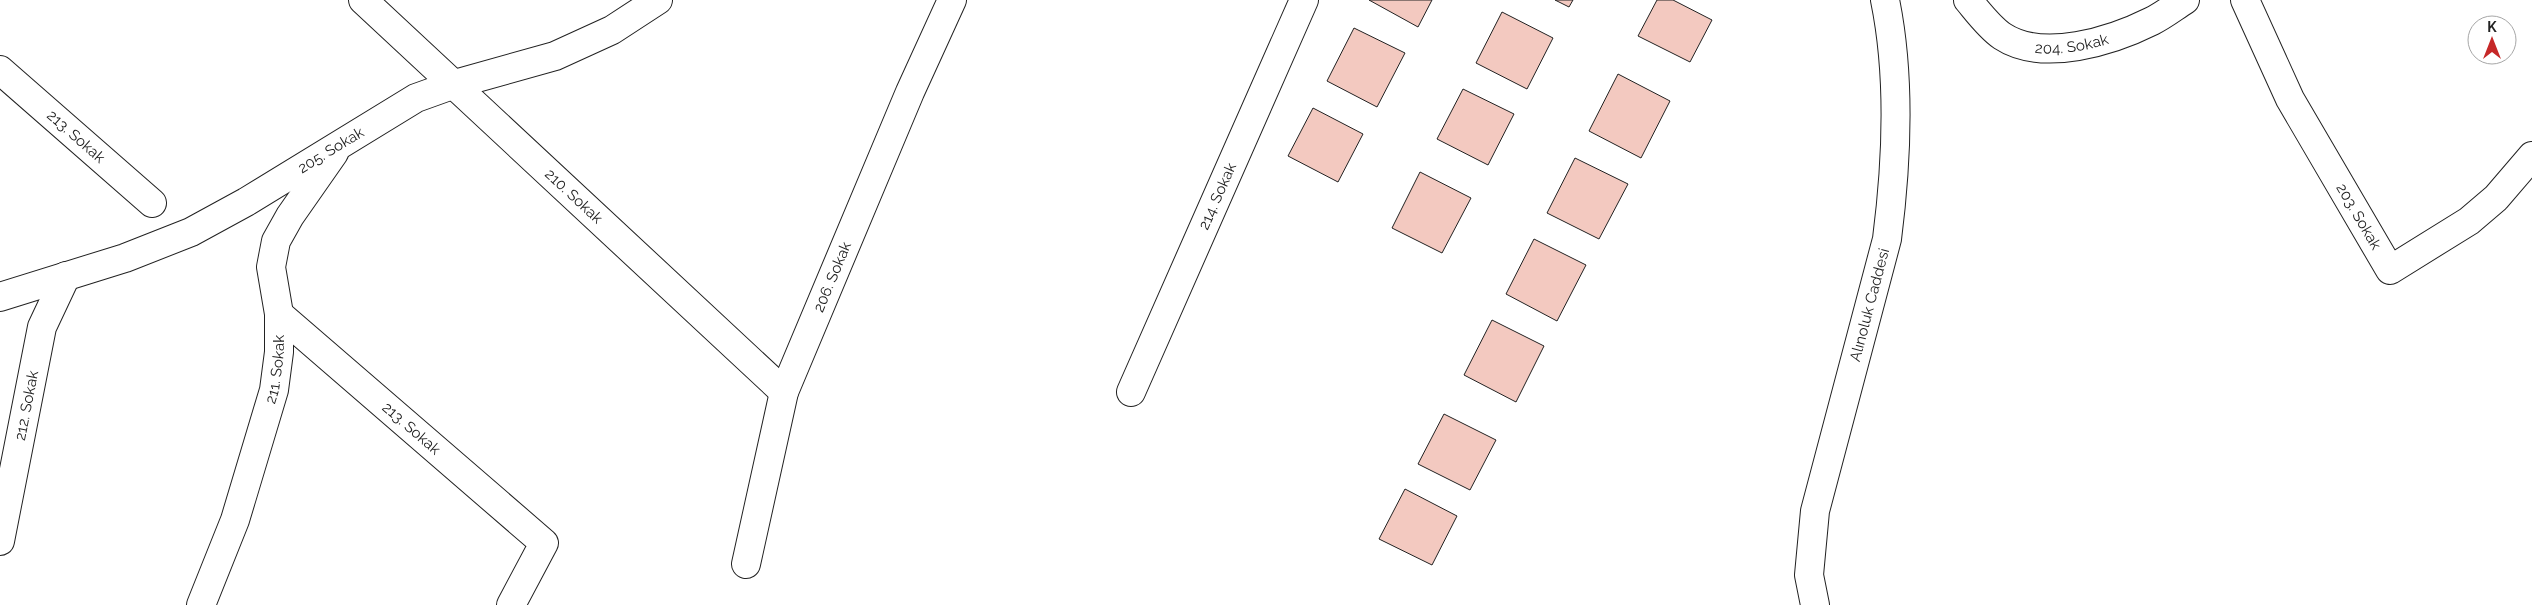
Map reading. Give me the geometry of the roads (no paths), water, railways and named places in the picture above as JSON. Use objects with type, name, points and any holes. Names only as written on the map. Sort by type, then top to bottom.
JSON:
[{"type":"street","name":"210. Sokak","points":[[363,0],[784,392]]},
{"type":"street","name":"205. Sokak","points":[[0,297],[125,258],[191,232],[246,202],[416,98],[455,84],[555,56],[612,30],[658,0]]},
{"type":"street","name":"206. Sokak","points":[[746,564],[784,392],[906,101],[952,0]]},
{"type":"street","name":"214. Sokak","points":[[1131,392],[1304,0]]},
{"type":"street","name":"Alınoluk Caddesi","points":[[1815,605],[1809,575],[1815,512],[1887,239],[1892,196],[1895,80],[1886,0]]},
{"type":"street","name":"204. Sokak","points":[[1968,0],[2003,36],[2033,49],[2065,48],[2100,41],[2152,21],[2185,0]]},
{"type":"street","name":"203. Sokak","points":[[2246,0],[2290,99],[2390,270],[2470,221],[2496,198],[2532,156]]},
{"type":"street","name":"213. Sokak","points":[[0,70],[152,203]]},
{"type":"street","name":"211. Sokak","points":[[201,605],[235,520],[274,390],[279,352],[279,314],[271,267],[276,241],[290,216],[341,143]]},
{"type":"street","name":"212. Sokak","points":[[0,541],[42,327],[66,276]]},
{"type":"street","name":"213. Sokak","points":[[279,314],[544,543],[511,605]]}]
